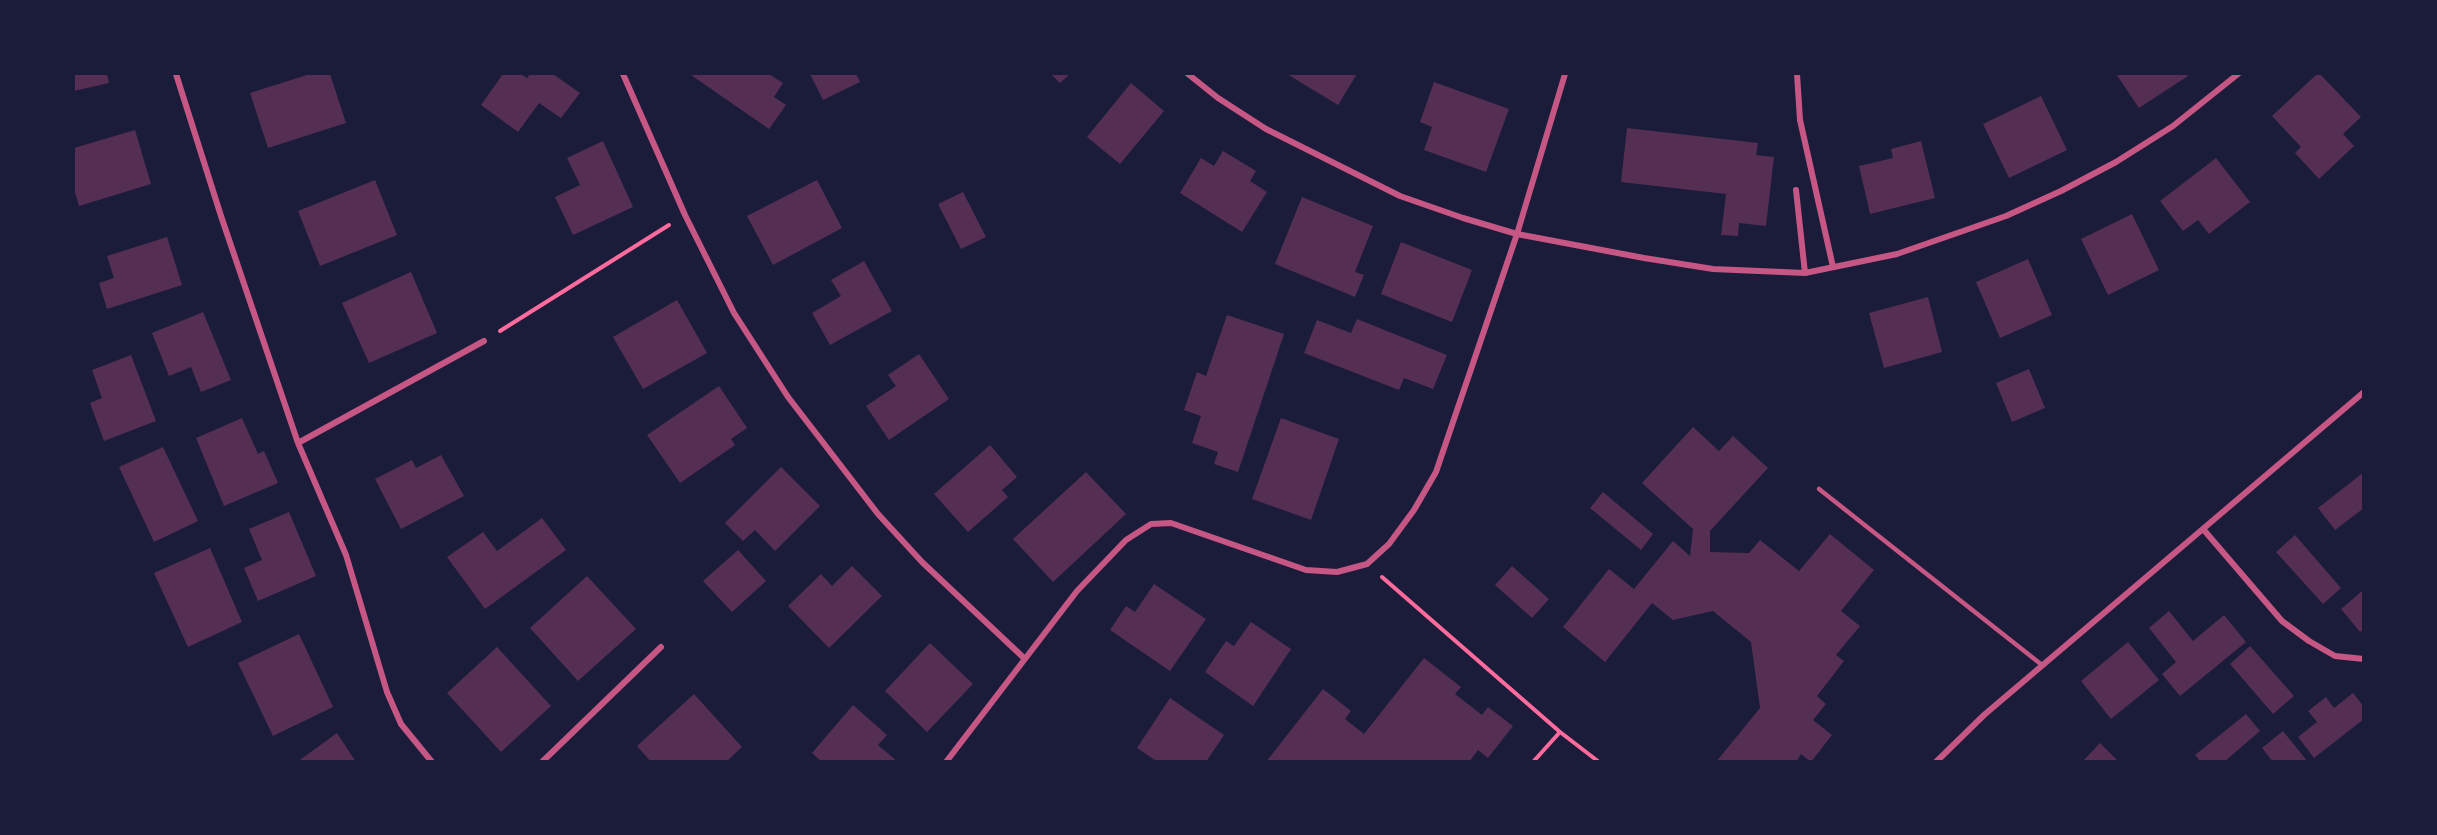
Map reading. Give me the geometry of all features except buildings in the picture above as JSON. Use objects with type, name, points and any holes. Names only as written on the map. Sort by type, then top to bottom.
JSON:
[{"type":"street","points":[[176,74],[217,206],[298,443],[346,555],[387,692],[401,724],[432,762]]},
{"type":"street","points":[[623,74],[685,215],[734,313],[788,397],[878,514],[922,562],[1025,659]]},
{"type":"street","points":[[1188,74],[1218,98],[1266,129],[1357,176],[1400,196],[1517,234],[1713,268],[1805,273],[1897,254],[2006,216],[2061,191],[2116,162],[2173,126],[2238,74]]},
{"type":"street","points":[[946,762],[1077,591],[1126,540],[1151,524],[1171,524],[1306,570],[1338,572],[1367,564],[1395,536],[1414,510],[1436,472],[1517,234],[1565,74]]},
{"type":"street","points":[[1797,74],[1800,120],[1833,267]]},
{"type":"street","points":[[1796,190],[1805,273]]},
{"type":"street","points":[[298,443],[484,341]]},
{"type":"street","points":[[1936,762],[1984,715],[2364,392]]},
{"type":"street","points":[[2203,529],[2282,621],[2309,641],[2335,656],[2364,659]]},
{"type":"street","points":[[542,762],[661,647]]},
{"type":"lane","points":[[1819,489],[2042,665]]},
{"type":"path","points":[[484,341],[685,215]]},
{"type":"path","points":[[1367,564],[1560,732],[1599,762]]},
{"type":"path","points":[[1533,762],[1560,732]]}]
